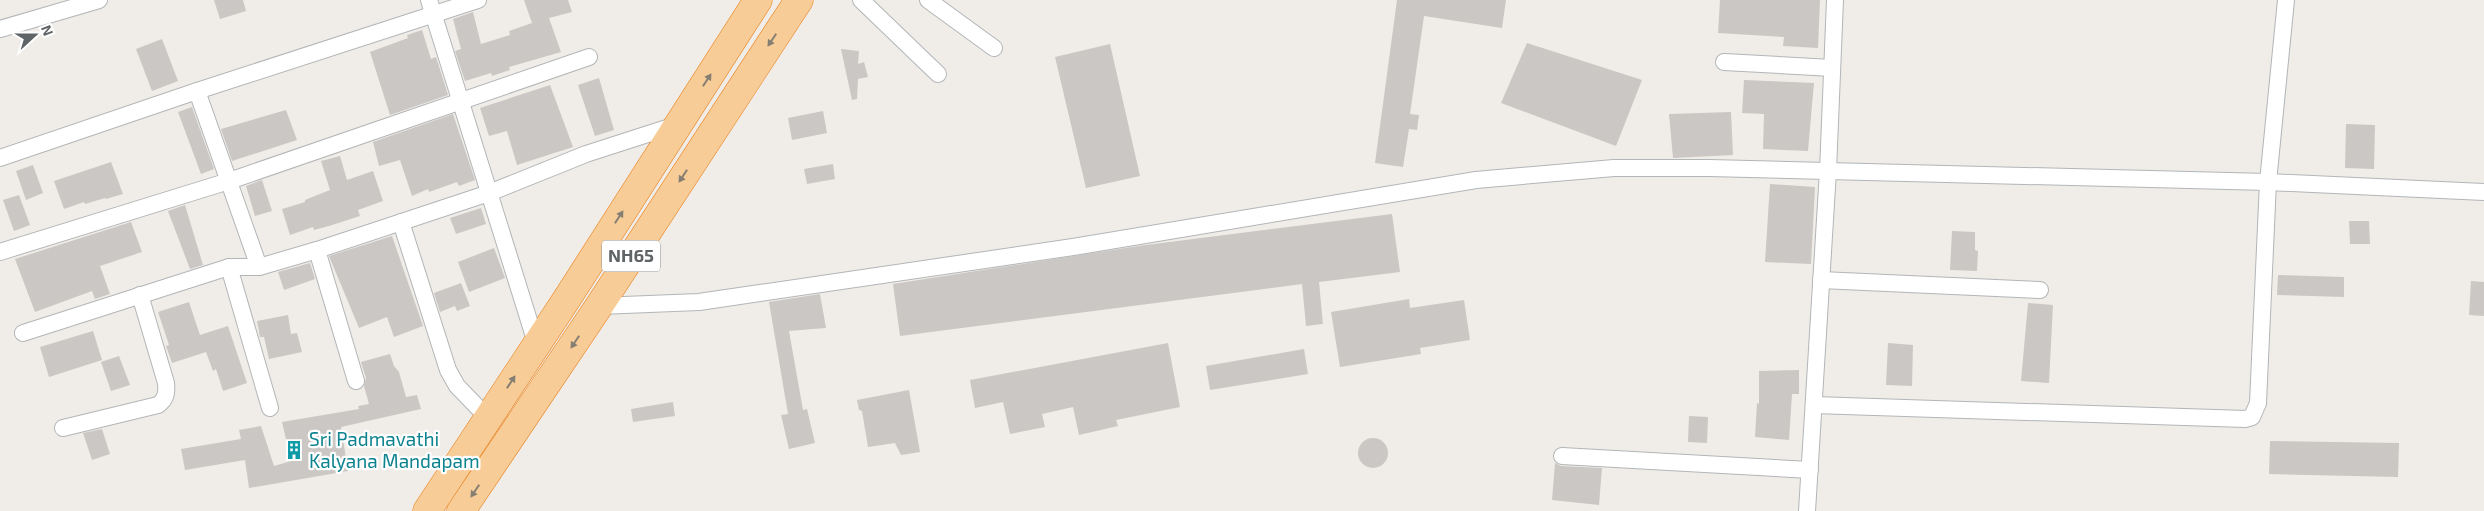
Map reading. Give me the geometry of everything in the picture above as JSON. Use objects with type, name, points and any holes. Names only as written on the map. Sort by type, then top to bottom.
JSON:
[{"type":"highway","name":"NH65","points":[[427,511],[758,0]]},
{"type":"highway","name":"NH65","points":[[461,511],[599,306],[799,0]]},
{"type":"street","points":[[0,29],[99,0]]},
{"type":"street","points":[[0,158],[197,91],[430,7],[478,0]]},
{"type":"street","points":[[861,0],[938,74]]},
{"type":"street","points":[[928,0],[994,48]]},
{"type":"street","points":[[1807,511],[1828,171],[1835,0]]},
{"type":"street","points":[[1814,405],[2245,419],[2252,417],[2258,403],[2268,182],[2286,0]]},
{"type":"street","points":[[430,7],[536,343]]},
{"type":"street","points":[[0,252],[229,181],[458,100],[589,57]]},
{"type":"street","points":[[1724,62],[1832,68]]},
{"type":"street","points":[[197,91],[259,267]]},
{"type":"street","points":[[23,333],[229,267],[259,267],[317,250],[489,193],[586,154],[679,124]]},
{"type":"street","points":[[599,306],[699,302],[1073,247],[1476,180],[1614,168],[1828,171],[2268,182],[2484,192]]},
{"type":"street","points":[[401,222],[448,370],[457,386],[488,418]]},
{"type":"street","points":[[317,250],[356,382]]},
{"type":"street","points":[[229,267],[270,408]]},
{"type":"street","points":[[1821,280],[2040,290]]},
{"type":"street","points":[[63,428],[158,405],[164,400],[167,392],[166,384],[140,296]]},
{"type":"street","points":[[1562,456],[1810,470]]},
{"type":"building","points":[[214,0],[243,0],[246,11],[220,19]]},
{"type":"building","points":[[524,0],[568,0],[572,12],[549,18],[561,52],[509,67],[510,70],[492,76],[491,73],[465,81],[455,51],[461,49],[453,19],[473,12],[481,44],[510,35],[509,31],[532,23]]},
{"type":"building","points":[[1397,0],[1506,0],[1502,28],[1424,16],[1410,114],[1419,115],[1417,130],[1409,129],[1403,167],[1375,163]]},
{"type":"building","points":[[1720,0],[1820,0],[1818,48],[1783,46],[1784,37],[1718,33]]},
{"type":"building","points":[[422,30],[431,59],[436,57],[448,95],[390,115],[370,52],[408,38],[407,35]]},
{"type":"building","points":[[162,39],[178,81],[152,91],[136,49]]},
{"type":"building","points":[[1527,43],[1642,80],[1616,146],[1501,103]]},
{"type":"building","points":[[1110,44],[1140,176],[1086,188],[1055,57]]},
{"type":"building","points":[[841,49],[859,51],[858,64],[864,62],[868,77],[858,79],[857,99],[852,100]]},
{"type":"building","points":[[599,78],[614,130],[595,136],[578,85]]},
{"type":"building","points":[[1744,80],[1814,83],[1808,151],[1763,149],[1764,114],[1742,113]]},
{"type":"building","points":[[550,85],[573,147],[517,165],[507,131],[489,136],[480,108]]},
{"type":"building","points":[[192,107],[214,169],[201,174],[178,112]]},
{"type":"building","points":[[286,110],[297,140],[232,161],[221,129]]},
{"type":"building","points":[[823,111],[827,133],[792,140],[788,118]]},
{"type":"building","points":[[1731,112],[1733,155],[1673,158],[1669,114]]},
{"type":"building","points":[[453,114],[475,180],[459,186],[457,182],[429,192],[428,189],[412,196],[400,160],[379,166],[373,142]]},
{"type":"building","points":[[2346,124],[2375,125],[2374,169],[2345,168]]},
{"type":"building","points":[[340,156],[347,180],[373,171],[383,201],[358,210],[360,216],[314,230],[313,227],[290,235],[282,209],[305,202],[305,200],[330,190],[321,161]]},
{"type":"building","points":[[111,162],[123,194],[85,204],[84,202],[64,209],[54,181]]},
{"type":"building","points":[[833,164],[835,179],[807,184],[804,169]]},
{"type":"building","points":[[33,165],[43,193],[26,200],[16,171]]},
{"type":"building","points":[[262,180],[272,211],[255,216],[246,186]]},
{"type":"building","points":[[1770,184],[1815,187],[1811,264],[1765,262]]},
{"type":"building","points":[[19,195],[30,225],[14,231],[3,200]]},
{"type":"building","points":[[185,205],[203,265],[190,269],[168,211]]},
{"type":"building","points":[[481,208],[486,224],[456,234],[450,218]]},
{"type":"building","points":[[1392,214],[1400,272],[1319,282],[1323,324],[1306,326],[1302,284],[900,336],[893,284],[1138,246]]},
{"type":"building","points":[[2349,221],[2369,221],[2370,244],[2350,244]]},
{"type":"building","points":[[131,222],[142,252],[100,266],[110,294],[95,299],[92,291],[35,312],[15,259]]},
{"type":"building","points":[[1952,231],[1975,232],[1975,250],[1978,251],[1977,271],[1950,270]]},
{"type":"building","points":[[392,236],[423,326],[394,337],[387,317],[359,328],[329,256]]},
{"type":"building","points":[[494,248],[505,278],[469,292],[458,262]]},
{"type":"building","points":[[310,263],[315,279],[284,290],[278,272]]},
{"type":"building","points":[[2278,275],[2344,277],[2344,297],[2277,295]]},
{"type":"building","points":[[2471,281],[2484,282],[2484,316],[2469,315]]},
{"type":"building","points":[[461,283],[470,306],[457,311],[455,306],[440,312],[434,293]]},
{"type":"building","points":[[820,294],[826,328],[789,331],[803,410],[807,409],[815,443],[789,449],[781,415],[788,414],[769,302]]},
{"type":"building","points":[[1409,299],[1410,308],[1464,300],[1470,340],[1420,348],[1421,354],[1340,367],[1331,312]]},
{"type":"building","points":[[189,302],[200,335],[228,326],[247,383],[223,391],[216,369],[213,371],[206,352],[172,363],[166,346],[169,345],[158,312]]},
{"type":"building","points":[[2028,303],[2053,305],[2049,383],[2021,381]]},
{"type":"building","points":[[288,315],[291,334],[297,333],[302,352],[269,359],[264,337],[260,337],[257,321]]},
{"type":"building","points":[[93,331],[102,360],[49,377],[40,347]]},
{"type":"building","points":[[1168,343],[1180,407],[1116,420],[1118,426],[1079,435],[1073,407],[1042,414],[1045,427],[1010,434],[1003,402],[975,408],[970,380]]},
{"type":"building","points":[[1888,343],[1913,345],[1912,386],[1886,385]]},
{"type":"building","points":[[1304,349],[1308,374],[1210,390],[1206,366]]},
{"type":"building","points":[[390,354],[394,366],[399,372],[406,397],[417,395],[421,409],[341,427],[348,471],[249,488],[245,460],[185,470],[181,449],[241,439],[239,430],[261,426],[274,466],[291,461],[282,422],[359,409],[358,406],[369,404],[364,386],[366,378],[361,362]]},
{"type":"building","points":[[119,356],[130,385],[111,391],[101,362]]},
{"type":"building","points":[[1799,370],[1799,394],[1792,394],[1789,440],[1755,437],[1757,403],[1759,404],[1759,371]]},
{"type":"building","points":[[909,390],[920,452],[901,455],[895,443],[868,447],[862,411],[859,410],[857,400]]},
{"type":"building","points":[[673,402],[675,416],[633,422],[631,409]]},
{"type":"building","points":[[1689,416],[1708,417],[1707,443],[1688,442]]},
{"type":"building","points":[[102,429],[110,454],[92,460],[83,433]]},
{"type":"building","points":[[1373,438],[1379,439],[1387,447],[1387,459],[1379,467],[1373,468],[1367,467],[1359,459],[1358,453],[1359,447],[1367,439]]},
{"type":"building","points":[[2270,441],[2399,443],[2398,477],[2269,474]]},
{"type":"building","points":[[1555,463],[1561,466],[1602,468],[1599,505],[1552,500]]},
{"type":"place","name":"Sri Padmavathi Kalyana Mandapam","points":[[294,450]]}]
